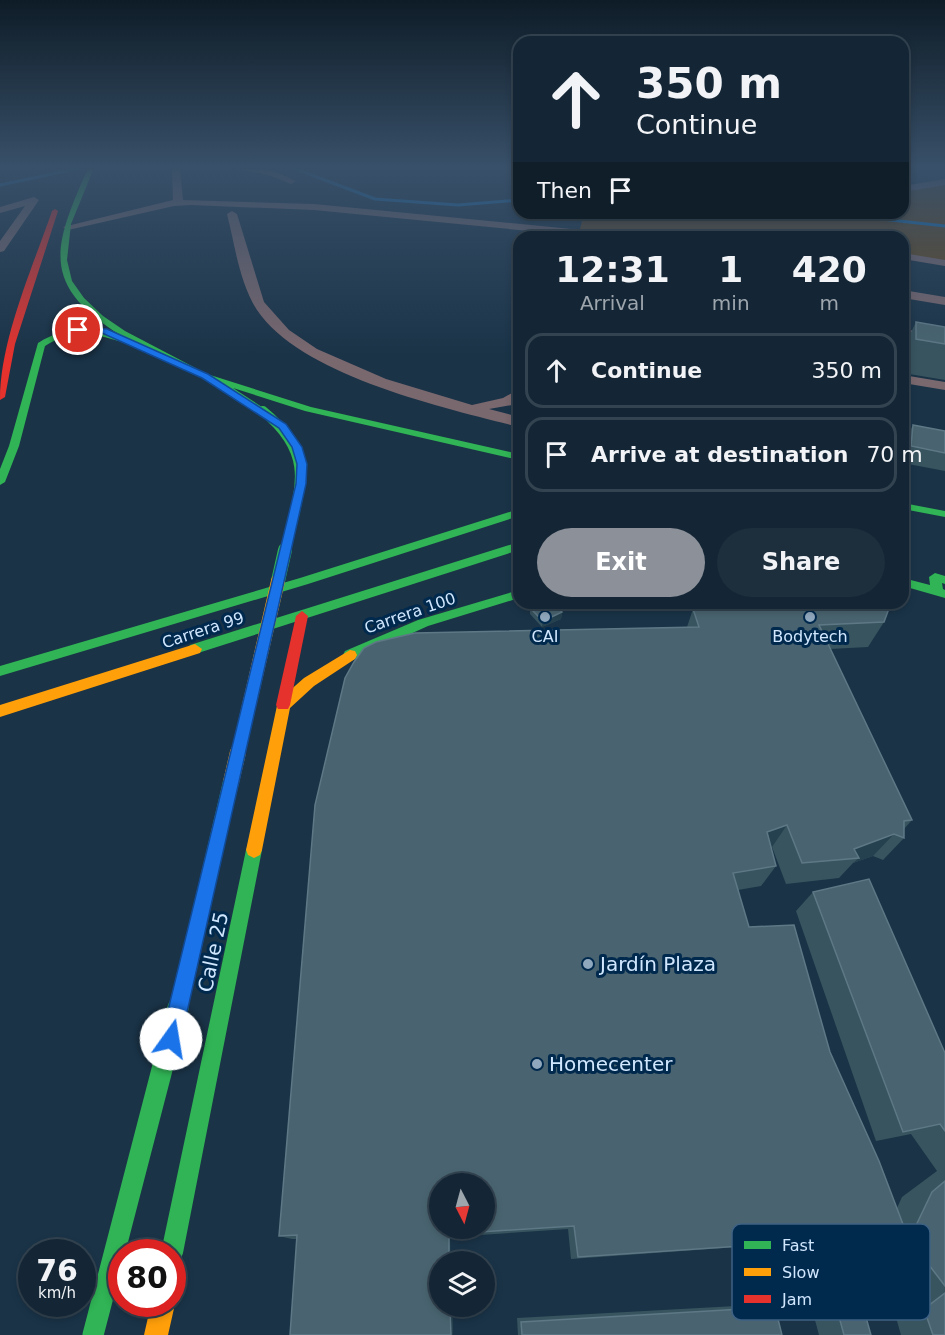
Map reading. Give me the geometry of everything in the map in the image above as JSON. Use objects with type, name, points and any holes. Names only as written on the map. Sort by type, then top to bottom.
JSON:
[{"type":"main road","points":[[0,397],[11,344],[47,230]]},
{"type":"main road","points":[[67,230],[63,246],[63,265],[71,288],[90,308],[176,362]]},
{"type":"main road","points":[[0,482],[14,446],[39,348],[48,339],[69,331],[87,329],[104,331],[176,362],[205,376],[263,411],[283,426],[297,447],[302,464],[301,484],[160,1084],[93,1335]]},
{"type":"main road","points":[[0,353],[11,344]]},
{"type":"main road","points":[[205,376],[316,411],[513,456]]},
{"type":"main road","points":[[909,507],[945,514]]},
{"type":"main road","name":"Carrera 99","points":[[0,671],[304,581],[513,514]]},
{"type":"main road","name":"Carrera 99","points":[[0,711],[513,548]]},
{"type":"main road","points":[[909,584],[941,593],[940,578],[914,570]]},
{"type":"main road","name":"Carrera 100","points":[[283,705],[317,673],[369,643],[513,596]]},
{"type":"main road","name":"Calle 25","points":[[175,1239],[302,616]]},
{"type":"main road","points":[[156,1335],[160,1317]]},
{"type":"street","points":[[0,249],[12,230]]},
{"type":"street","points":[[237,230],[262,309],[282,329],[304,345],[345,368],[386,384],[513,420]]},
{"type":"street","points":[[909,257],[945,263]]},
{"type":"street","points":[[909,295],[945,301]]},
{"type":"street","points":[[909,334],[945,340]]},
{"type":"street","points":[[909,380],[945,386]]},
{"type":"street","points":[[463,406],[494,406],[513,400]]},
{"type":"street","points":[[909,435],[945,441]]},
{"type":"shaded area","points":[[945,230],[945,263],[909,257],[909,231],[580,231]]},
{"type":"building","points":[[916,322],[945,327],[945,344],[916,339]]},
{"type":"building","points":[[913,425],[945,431],[945,453],[911,446]]},
{"type":"building","points":[[531,609],[559,609],[562,612],[543,621]]},
{"type":"building","name":"Jardín Plaza","points":[[693,609],[889,609],[884,622],[819,625],[912,820],[904,821],[904,838],[894,834],[854,849],[859,858],[802,863],[787,825],[767,832],[776,866],[733,873],[749,927],[794,925],[830,1052],[879,1161],[903,1224],[732,1224],[732,1247],[578,1257],[574,1226],[495,1231],[495,1173],[429,1173],[429,1239],[449,1239],[449,1251],[429,1251],[429,1317],[450,1317],[451,1335],[290,1335],[297,1235],[279,1236],[315,805],[345,678],[354,662],[364,648],[376,642],[415,633],[699,627]]},
{"type":"building","points":[[869,879],[945,1053],[945,1131],[940,1124],[903,1132],[813,892]]},
{"type":"building","name":"Jardín Plaza","points":[[945,1181],[945,1286],[930,1266],[930,1224],[917,1224],[932,1192]]},
{"type":"building","points":[[945,1293],[945,1335],[933,1335],[928,1320],[930,1320],[930,1304]]},
{"type":"building","points":[[732,1310],[732,1320],[778,1320],[782,1335],[522,1335],[521,1322]]},
{"type":"building","name":"Jardín Plaza","points":[[840,1320],[867,1320],[871,1335],[844,1335]]},
{"type":"traffic: fast","points":[[65,230],[63,260],[69,281],[82,300],[100,317],[146,347],[219,383],[263,411]]},
{"type":"traffic: fast","points":[[0,482],[14,446],[41,345],[61,334],[80,330],[101,332],[122,339]]},
{"type":"traffic: fast","points":[[205,376],[308,409],[513,456]]},
{"type":"traffic: fast","points":[[263,411],[288,434],[299,458],[300,485],[278,581]]},
{"type":"traffic: fast","points":[[909,507],[945,514]]},
{"type":"traffic: fast","points":[[0,671],[304,581],[513,514]]},
{"type":"traffic: fast","points":[[195,649],[513,548]]},
{"type":"traffic: fast","points":[[937,592],[935,577],[945,580]]},
{"type":"traffic: fast","points":[[909,584],[945,594]]},
{"type":"traffic: fast","points":[[350,655],[423,623],[513,596]]},
{"type":"traffic: fast","points":[[93,1335],[160,1084],[231,782]]},
{"type":"traffic: fast","points":[[175,1239],[254,850]]},
{"type":"traffic: slow","points":[[231,782],[278,581]]},
{"type":"traffic: slow","points":[[0,711],[195,649]]},
{"type":"traffic: slow","points":[[254,850],[283,705],[309,682],[350,655]]},
{"type":"traffic: slow","points":[[156,1335],[160,1317]]},
{"type":"traffic: jam","points":[[0,397],[11,344],[49,230]]},
{"type":"traffic: jam","points":[[283,705],[302,616]]},
{"type":"place","name":"CAI","points":[[545,617]]},
{"type":"place","name":"Bodytech","points":[[810,617]]},
{"type":"place","name":"Jardín Plaza","points":[[588,964]]},
{"type":"place","name":"Homecenter","points":[[537,1064]]},
{"type":"route","points":[[78,330],[104,331],[205,376],[263,411],[283,426],[297,447],[302,464],[301,484],[171,1039]]}]
